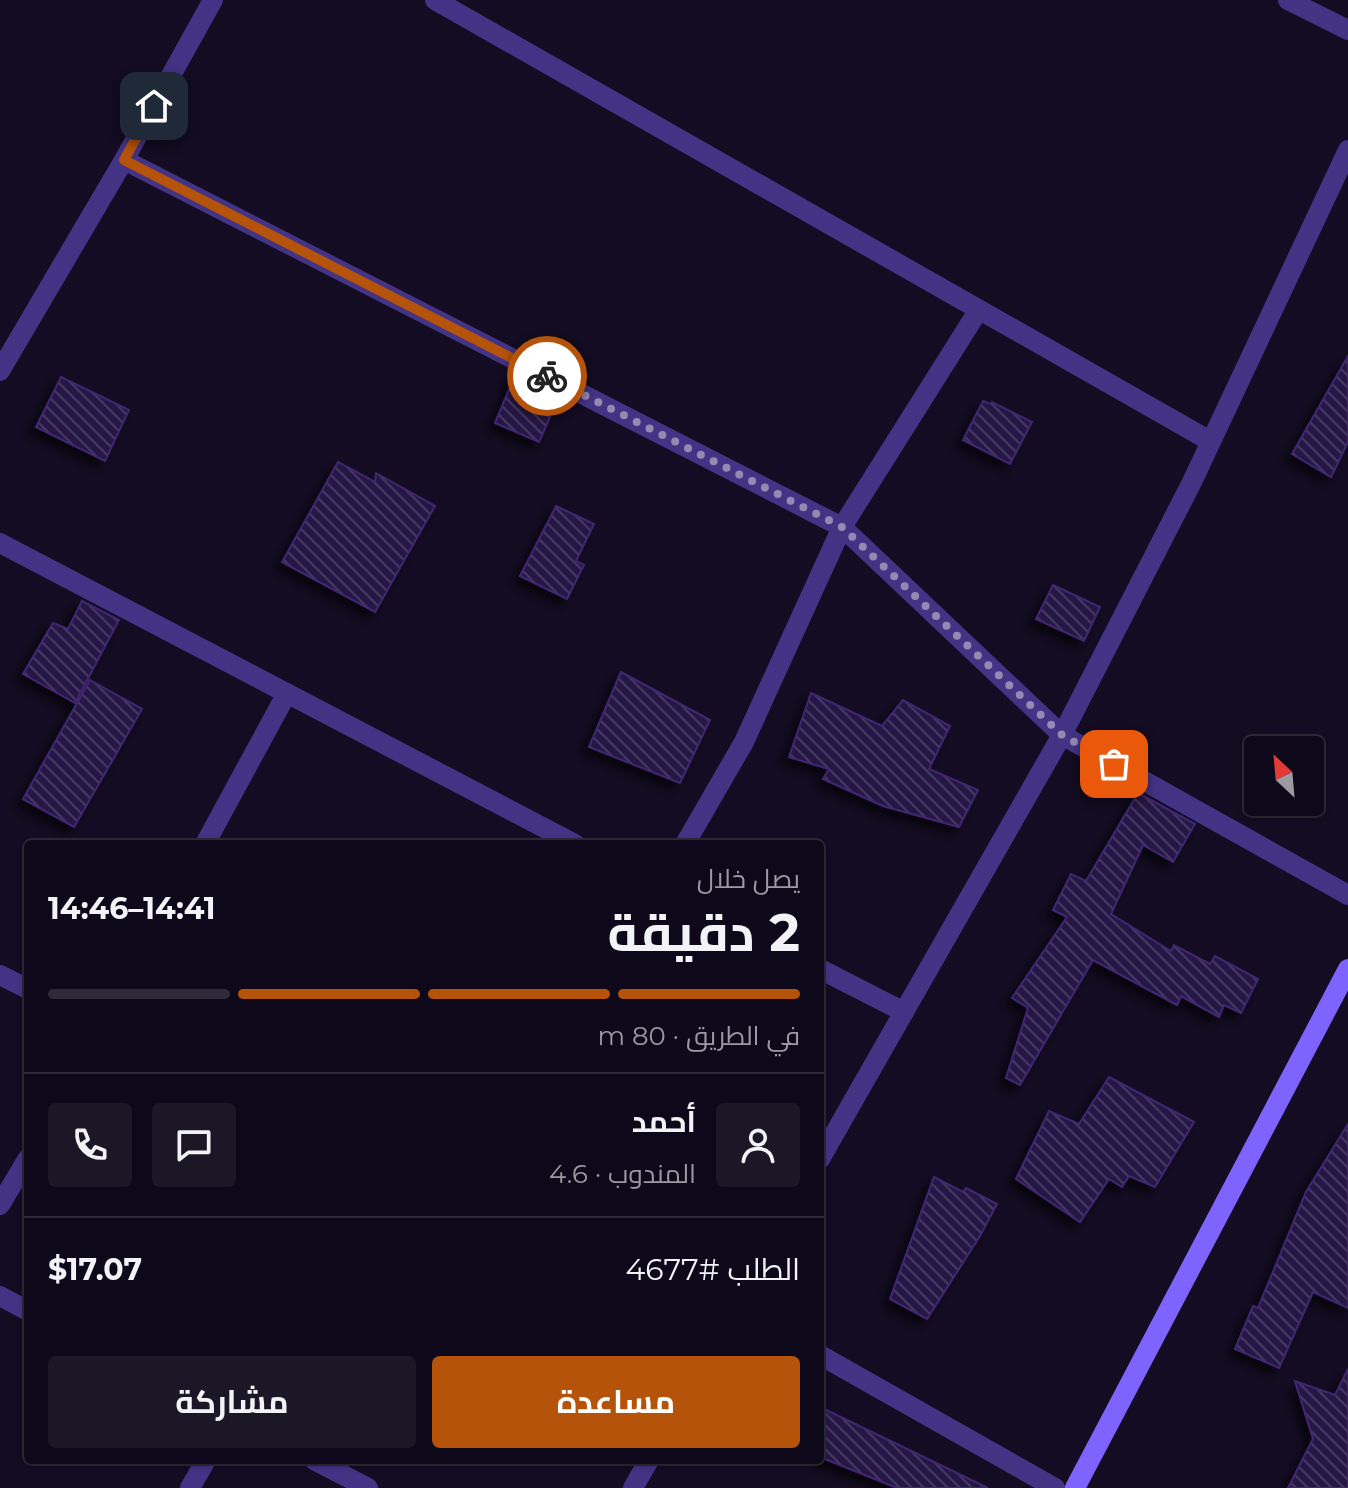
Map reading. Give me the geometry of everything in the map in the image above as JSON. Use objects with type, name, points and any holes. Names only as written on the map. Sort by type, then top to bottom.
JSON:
[{"type":"street","points":[[0,371],[124,160],[213,0]]},
{"type":"street","points":[[435,0],[1210,441]]},
{"type":"street","points":[[1288,0],[1348,30]]},
{"type":"street","points":[[824,1152],[1062,735],[1210,441],[1348,150]]},
{"type":"street","points":[[124,160],[842,527],[1062,735],[1348,895]]},
{"type":"street","points":[[687,840],[744,742],[842,527],[978,311]]},
{"type":"street","points":[[0,543],[567,840]]},
{"type":"street","points":[[207,840],[287,693]]},
{"type":"street","points":[[1075,1488],[1348,969]]},
{"type":"street","points":[[824,971],[904,1012]]},
{"type":"street","points":[[0,975],[24,987]]},
{"type":"street","points":[[0,1205],[24,1165]]},
{"type":"street","points":[[0,1296],[24,1309]]},
{"type":"street","points":[[824,1357],[1055,1488]]},
{"type":"street","points":[[190,1488],[204,1464]]},
{"type":"street","points":[[322,1464],[368,1488]]},
{"type":"street","points":[[633,1488],[647,1464]]},
{"type":"building","points":[[1348,356],[1348,442],[1331,477],[1292,454]]},
{"type":"building","points":[[515,375],[559,397],[539,442],[495,423]]},
{"type":"building","points":[[61,377],[129,410],[105,461],[36,427]]},
{"type":"building","points":[[983,401],[992,402],[1032,422],[1010,464],[963,440]]},
{"type":"building","points":[[338,462],[375,482],[376,473],[435,506],[375,612],[282,562]]},
{"type":"building","points":[[556,506],[594,524],[576,561],[584,565],[567,599],[520,576]]},
{"type":"building","points":[[1053,585],[1100,607],[1084,641],[1036,619]]},
{"type":"building","points":[[82,601],[119,620],[75,703],[23,674],[53,623],[68,629]]},
{"type":"building","points":[[621,672],[710,720],[680,783],[589,747]]},
{"type":"building","points":[[90,680],[142,709],[74,827],[23,799]]},
{"type":"building","points":[[811,693],[882,726],[903,700],[950,726],[929,769],[978,790],[959,827],[883,806],[823,779],[829,769],[789,757]]},
{"type":"building","points":[[1138,793],[1195,824],[1173,862],[1143,845],[1111,914],[1171,951],[1174,945],[1210,964],[1215,956],[1258,979],[1241,1013],[1224,1005],[1219,1017],[1181,996],[1177,1005],[1093,960],[1020,1085],[1006,1078],[1028,1008],[1012,998],[1067,917],[1053,910],[1071,874],[1086,881]]},
{"type":"building","points":[[1109,1077],[1194,1122],[1155,1187],[1129,1176],[1122,1187],[1109,1179],[1080,1222],[1016,1179],[1049,1111],[1079,1124]]},
{"type":"building","points":[[1348,1124],[1348,1308],[1313,1292],[1279,1368],[1235,1349],[1253,1306],[1258,1308],[1306,1192]]},
{"type":"building","points":[[934,1177],[963,1192],[966,1188],[997,1204],[927,1319],[890,1299]]},
{"type":"building","points":[[1348,1369],[1348,1488],[1288,1488],[1313,1439],[1295,1381],[1335,1395]]},
{"type":"building","points":[[824,1409],[988,1488],[897,1488],[824,1459]]},
{"type":"way so far","points":[[547,376],[842,527],[1062,735],[1114,764]]},
{"type":"route","points":[[154,106],[124,160],[547,376]]}]
